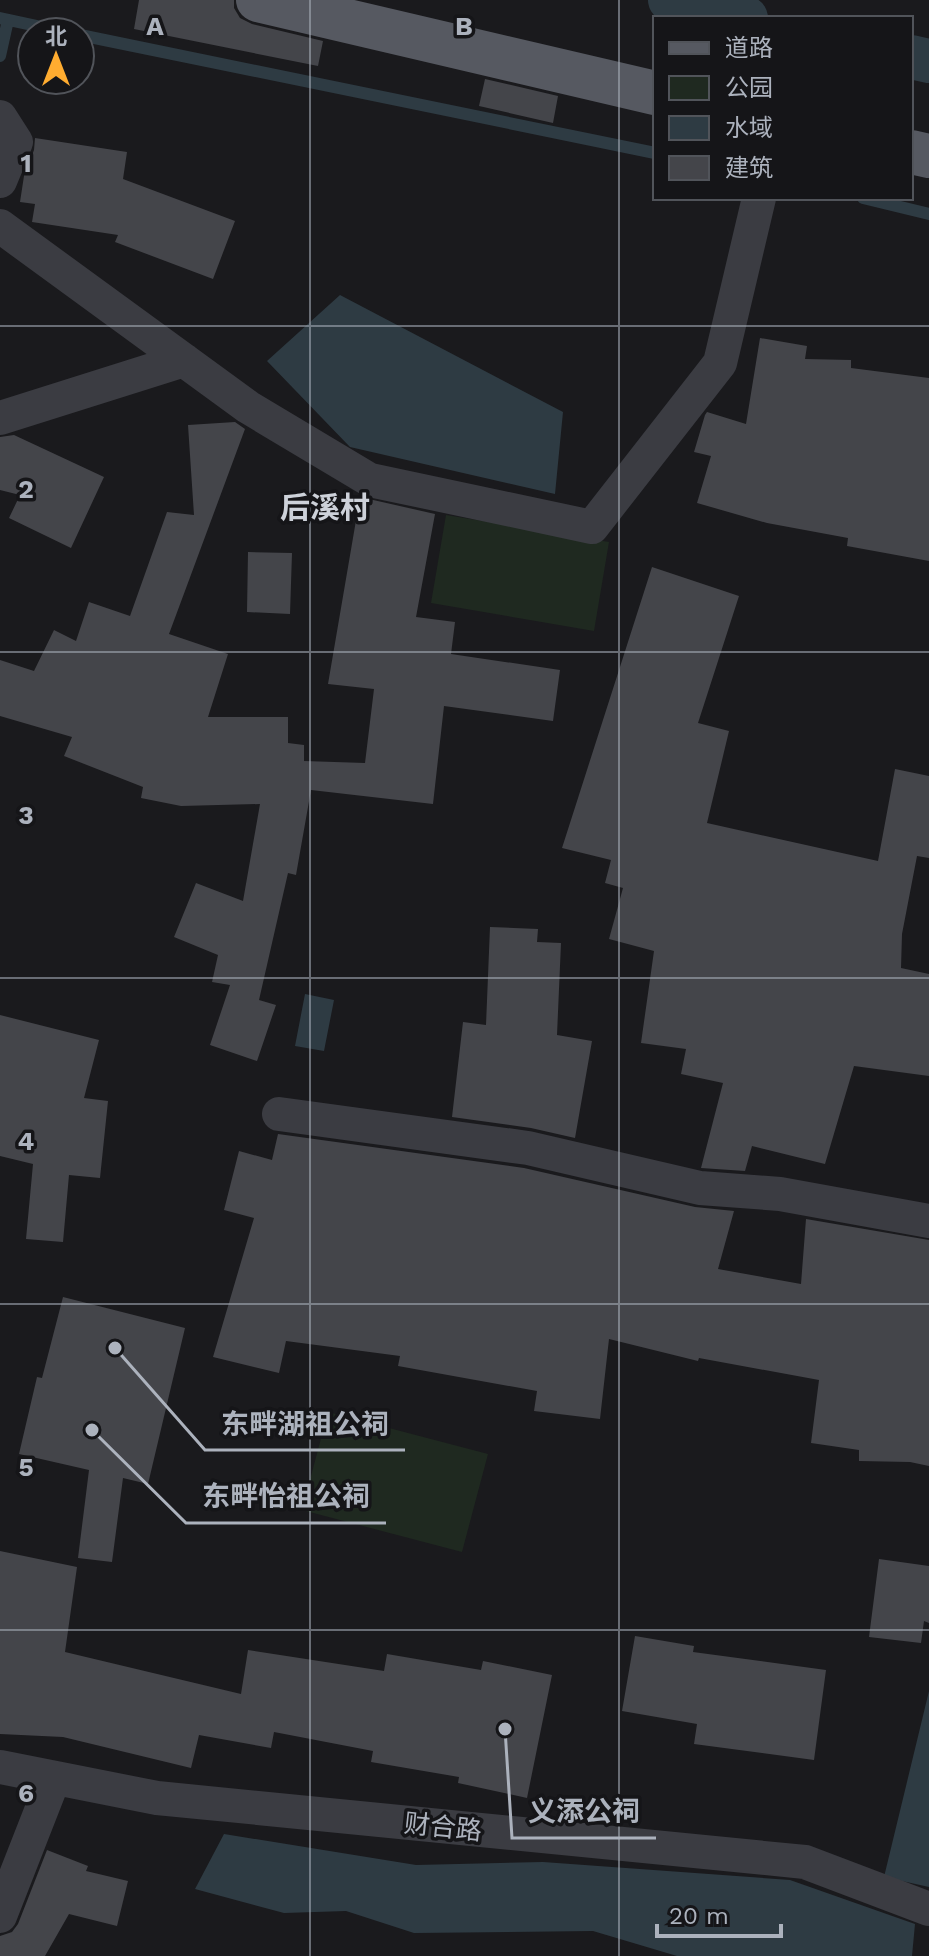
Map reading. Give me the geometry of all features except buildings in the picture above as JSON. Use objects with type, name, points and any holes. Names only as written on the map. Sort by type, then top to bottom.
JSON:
[{"type":"main road","points":[[258,0],[653,93]]},
{"type":"street","points":[[0,117],[16,142],[0,181]]},
{"type":"street","points":[[0,226],[248,407],[370,480],[592,527],[720,363],[759,200]]},
{"type":"street","points":[[0,418],[184,360]]},
{"type":"street","points":[[279,1114],[528,1148],[700,1188],[780,1194],[929,1221]]},
{"type":"street","name":"财合路","points":[[0,1767],[157,1798],[805,1862],[929,1909]]},
{"type":"street","points":[[0,1916],[54,1778]]},
{"type":"green space","points":[[446,515],[609,542],[594,631],[431,603]]},
{"type":"green space","points":[[328,1412],[488,1454],[462,1552],[302,1510]]},
{"type":"water","points":[[340,295],[563,412],[555,494],[350,447],[267,361]]},
{"type":"water","points":[[305,994],[334,1000],[324,1051],[295,1046]]},
{"type":"water","points":[[929,1691],[929,1887],[884,1877]]},
{"type":"water","points":[[224,1834],[416,1865],[543,1862],[790,1880],[915,1924],[912,1956],[677,1956],[593,1931],[414,1933],[346,1911],[284,1913],[195,1889]]},
{"type":"waterway","points":[[670,0],[738,16]]},
{"type":"waterway","points":[[0,18],[16,21]]},
{"type":"waterway","points":[[0,56],[8,20]]},
{"type":"waterway","points":[[96,38],[653,153]]},
{"type":"waterway","points":[[913,57],[929,61]]},
{"type":"waterway","points":[[871,200],[929,214]]},
{"type":"place","name":"东畔湖祖公祠","points":[[115,1348]]},
{"type":"place","name":"东畔怡祖公祠","points":[[92,1430]]},
{"type":"place","name":"义添公祠","points":[[505,1729]]},
{"type":"district","name":"后溪村","points":[[325,507]]}]
